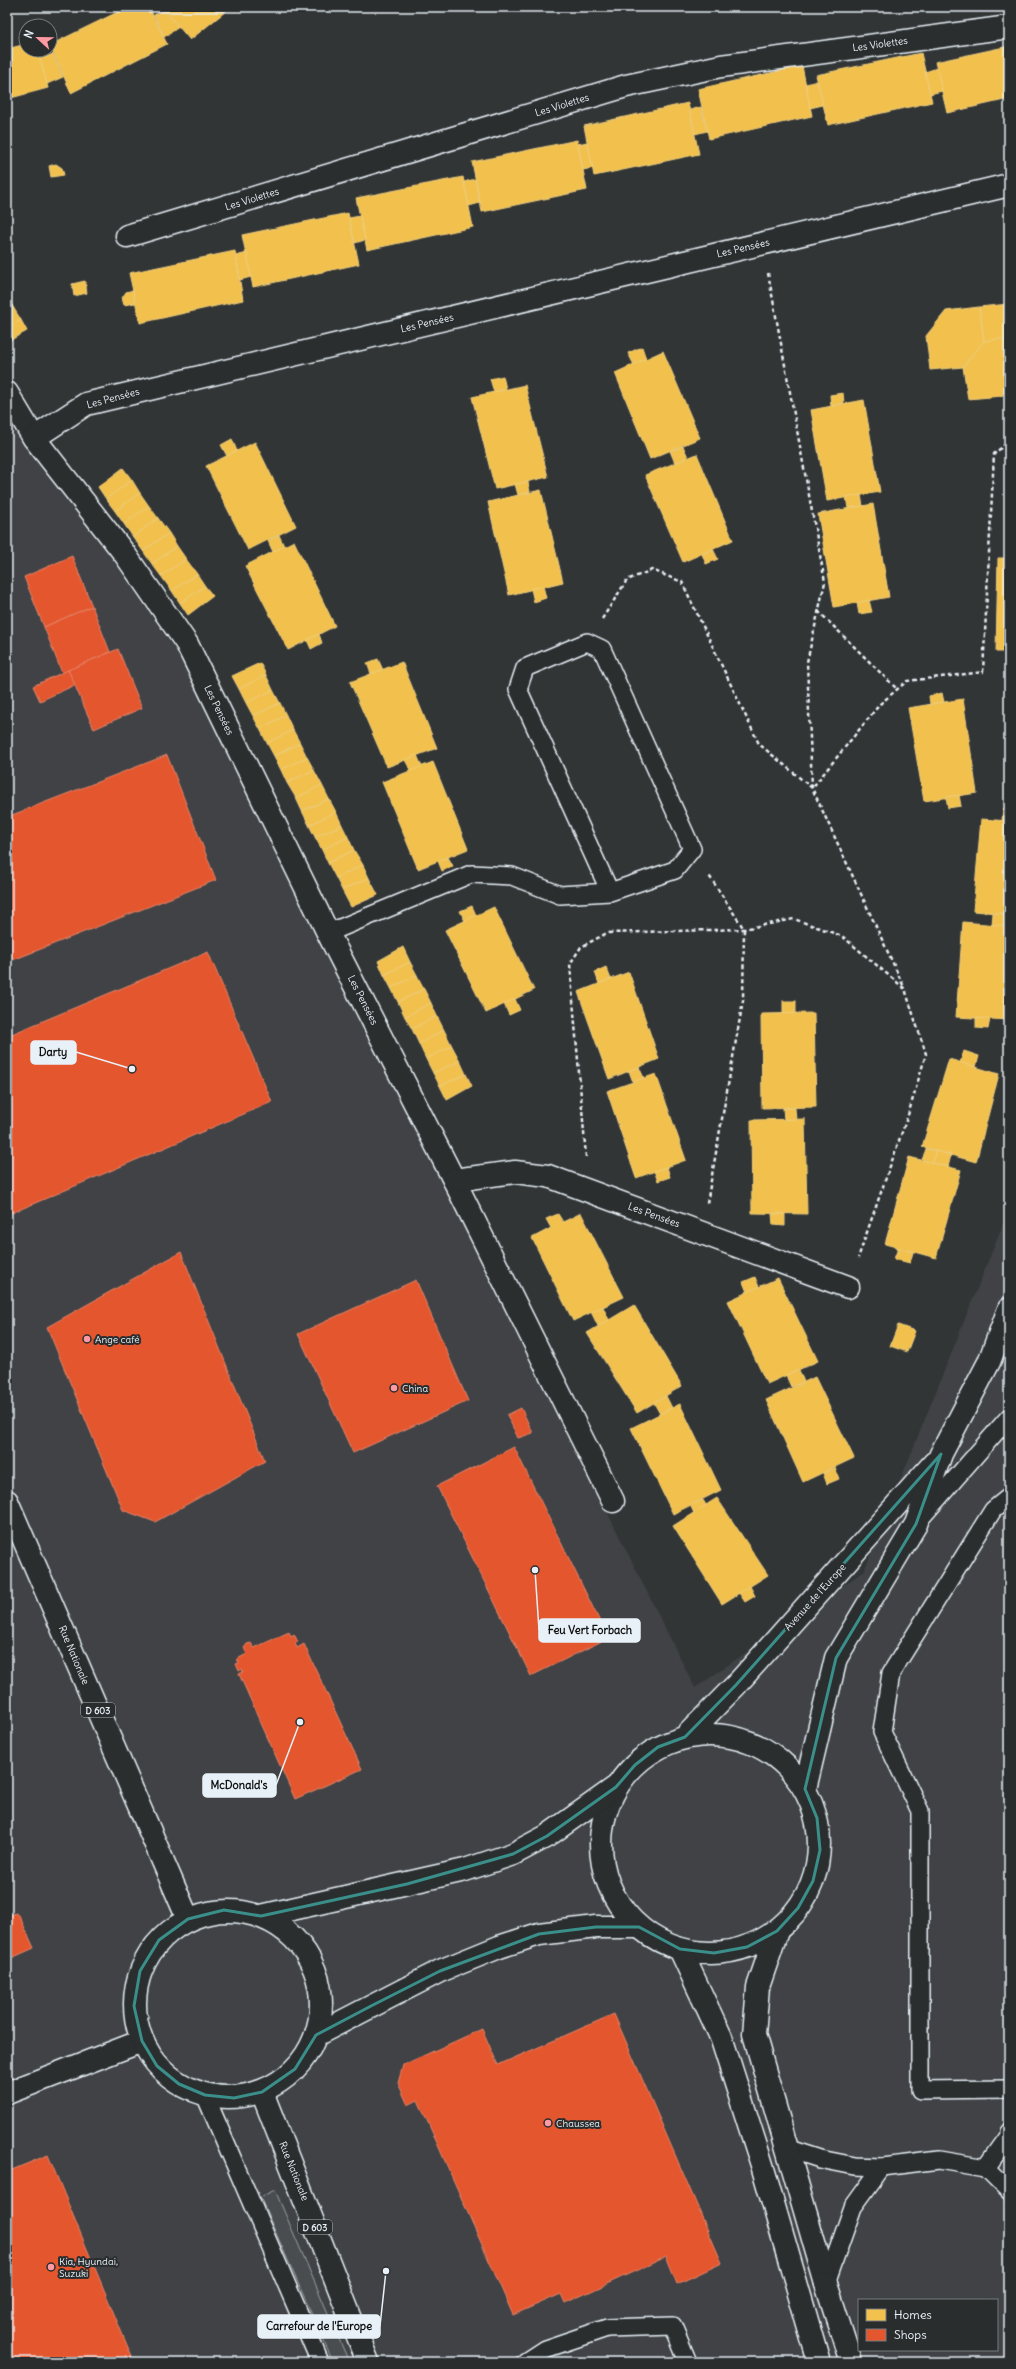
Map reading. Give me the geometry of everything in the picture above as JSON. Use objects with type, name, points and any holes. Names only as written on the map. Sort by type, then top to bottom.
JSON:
[{"type":"main road","name":"Les Violettes","points":[[127,236],[626,86],[721,66],[1009,27]]},
{"type":"main road","name":"Les Pensées","points":[[614,1501],[454,1180],[328,933],[188,644],[124,553],[34,438],[86,404],[1009,185]]},
{"type":"main road","points":[[7,393],[34,438]]},
{"type":"main road","name":"Les Pensées","points":[[454,1180],[515,1172],[548,1176],[848,1287]]},
{"type":"main road","name":"Avenue de l'Europe","points":[[805,1789],[836,1658],[916,1524],[941,1454],[988,1362],[1009,1309]]},
{"type":"main road","name":"Avenue de l'Europe","points":[[685,1737],[742,1679],[941,1454]]},
{"type":"main road","name":"Rue Nationale","points":[[7,1501],[188,1919]]},
{"type":"main road","points":[[260,1916],[291,1935],[313,1964],[322,1999],[316,2035],[295,2069],[262,2092],[234,2098],[205,2096],[179,2084],[157,2066],[142,2041],[134,2006],[140,1971],[159,1940],[188,1919],[224,1910],[260,1916],[465,1870],[513,1854],[547,1836],[616,1787],[634,1765],[658,1747],[685,1737],[720,1734],[754,1743],[783,1762],[805,1789],[817,1818],[820,1850],[813,1881],[798,1908],[777,1931],[747,1947],[714,1953],[680,1949],[659,1940],[639,1927],[619,1904],[606,1876],[601,1846],[605,1816],[616,1787]]},
{"type":"main road","points":[[316,2035],[440,1971],[499,1947],[539,1934],[596,1927],[639,1927]]},
{"type":"main road","points":[[777,1931],[758,1986],[754,2034],[826,2284],[851,2362]]},
{"type":"main road","points":[[680,1949],[721,2037],[762,2165],[819,2362]]},
{"type":"main road","points":[[7,2094],[142,2041]]},
{"type":"main road","name":"Rue Nationale","points":[[262,2092],[368,2362]]},
{"type":"lane","points":[[328,933],[471,874],[512,876],[560,895],[610,892],[675,870],[692,849],[602,649],[587,642],[525,668],[518,689],[610,892]]},
{"type":"lane","points":[[916,1524],[1009,1417]]},
{"type":"lane","points":[[1009,1497],[989,1517],[891,1673],[882,1732],[920,1810],[920,2090],[1009,2089]]},
{"type":"lane","points":[[205,2096],[320,2362]]},
{"type":"lane","points":[[986,2168],[1009,2136],[1009,2132]]},
{"type":"lane","points":[[786,2148],[820,2159],[855,2166],[882,2167],[939,2160],[986,2168],[1009,2191]]},
{"type":"lane","points":[[826,2284],[852,2207],[882,2167]]},
{"type":"lane","points":[[525,2362],[545,2349],[607,2328],[672,2326],[688,2362]]},
{"type":"path","points":[[762,244],[825,582],[807,662],[812,788],[905,989],[926,1054],[908,1115],[848,1287]]},
{"type":"path","points":[[812,788],[880,704],[907,681],[983,672],[994,454],[1009,441]]},
{"type":"path","points":[[587,642],[627,580],[652,570],[682,582],[759,744],[812,788]]},
{"type":"path","points":[[818,611],[897,689]]},
{"type":"path","points":[[692,849],[744,929],[743,1001],[702,1233]]},
{"type":"path","points":[[589,1192],[570,964],[581,947],[607,933],[744,929],[794,919],[842,936],[905,989]]},
{"type":"highlighted area","points":[[941,1454],[916,1524],[836,1658],[805,1789],[817,1818],[820,1850],[813,1881],[798,1908],[777,1931],[747,1947],[714,1953],[680,1949],[639,1927],[596,1927],[539,1934],[440,1971],[316,2035],[295,2069],[262,2092],[234,2098],[205,2095],[179,2084],[157,2066],[142,2041],[134,2006],[140,1971],[159,1940],[188,1919],[224,1910],[261,1916],[407,1884],[513,1854],[547,1836],[616,1787],[635,1765],[658,1747],[685,1737],[736,1685]]},
{"type":"shaded area","points":[[7,402],[184,663],[695,1688],[864,1571],[1009,1209],[1009,2362],[7,2362]]},
{"type":"shaded area","points":[[275,2190],[349,2362],[333,2362],[260,2197]]},
{"type":"building: Homes","points":[[128,7],[149,7],[167,44],[71,93],[56,58],[58,58],[58,41]]},
{"type":"building: Homes","points":[[162,7],[231,7],[190,40]]},
{"type":"building: Homes","points":[[164,10],[179,27],[164,37],[154,15]]},
{"type":"building: Homes","points":[[18,46],[18,58],[40,58],[48,88],[7,99],[7,49]]},
{"type":"building: Homes","points":[[1009,46],[1009,99],[947,113],[935,62]]},
{"type":"building: Homes","points":[[921,53],[932,102],[828,125],[816,75]]},
{"type":"building: Homes","points":[[55,58],[63,77],[47,84],[40,59]]},
{"type":"building: Homes","points":[[802,66],[812,116],[709,139],[698,89]]},
{"type":"building: Homes","points":[[937,68],[942,91],[930,94],[925,72]]},
{"type":"building: Homes","points":[[817,81],[823,105],[810,108],[806,84]]},
{"type":"building: Homes","points":[[688,103],[699,154],[594,176],[584,126]]},
{"type":"building: Homes","points":[[701,107],[707,131],[695,134],[690,110]]},
{"type":"building: Homes","points":[[577,140],[587,190],[482,212],[472,162]]},
{"type":"building: Homes","points":[[587,142],[593,168],[583,170],[578,144]]},
{"type":"building: Homes","points":[[56,164],[62,168],[64,175],[51,177],[49,166]]},
{"type":"building: Homes","points":[[463,177],[473,227],[367,250],[356,198]]},
{"type":"building: Homes","points":[[475,179],[480,203],[469,206],[464,182]]},
{"type":"building: Homes","points":[[348,213],[359,264],[253,287],[242,235]]},
{"type":"building: Homes","points":[[360,216],[365,240],[355,243],[349,218]]},
{"type":"building: Homes","points":[[235,251],[243,300],[140,323],[129,273]]},
{"type":"building: Homes","points":[[247,253],[251,277],[240,280],[236,256]]},
{"type":"building: Homes","points":[[85,281],[87,293],[74,296],[72,284]]},
{"type":"building: Homes","points":[[133,290],[135,303],[124,305],[122,298],[126,292]]},
{"type":"building: Homes","points":[[7,295],[13,307],[7,311]]},
{"type":"building: Homes","points":[[1009,304],[1009,338],[984,341],[979,307]]},
{"type":"building: Homes","points":[[13,307],[21,320],[7,328],[7,311]]},
{"type":"building: Homes","points":[[979,307],[984,341],[963,367],[930,370],[926,336],[946,311]]},
{"type":"building: Homes","points":[[21,320],[27,331],[7,342],[7,328]]},
{"type":"building: Homes","points":[[1009,338],[1009,386],[1002,396],[968,399],[963,367],[984,341]]},
{"type":"building: Homes","points":[[642,347],[646,359],[634,365],[628,353]]},
{"type":"building: Homes","points":[[663,351],[700,438],[650,459],[615,373]]},
{"type":"building: Homes","points":[[503,376],[506,389],[494,392],[490,379]]},
{"type":"building: Homes","points":[[525,385],[548,477],[495,489],[472,397]]},
{"type":"building: Homes","points":[[843,393],[844,403],[831,406],[830,395]]},
{"type":"building: Homes","points":[[864,400],[880,492],[827,501],[811,410]]},
{"type":"building: Homes","points":[[232,439],[237,451],[227,456],[221,445]]},
{"type":"building: Homes","points":[[255,442],[296,526],[248,550],[206,466]]},
{"type":"building: Homes","points":[[683,446],[688,457],[675,463],[670,451]]},
{"type":"building: Homes","points":[[697,454],[733,540],[683,562],[645,475]]},
{"type":"building: Homes","points":[[123,468],[132,480],[106,499],[98,487]]},
{"type":"building: Homes","points":[[132,480],[140,493],[115,511],[106,499]]},
{"type":"building: Homes","points":[[528,482],[530,492],[518,495],[515,484]]},
{"type":"building: Homes","points":[[541,490],[563,582],[509,595],[488,502]]},
{"type":"building: Homes","points":[[140,493],[149,506],[124,524],[115,511]]},
{"type":"building: Homes","points":[[861,495],[863,506],[848,508],[846,497]]},
{"type":"building: Homes","points":[[873,504],[889,597],[834,607],[818,514]]},
{"type":"building: Homes","points":[[149,506],[158,518],[133,537],[124,524]]},
{"type":"building: Homes","points":[[158,518],[169,533],[143,551],[133,537]]},
{"type":"building: Homes","points":[[169,533],[177,546],[152,564],[143,551]]},
{"type":"building: Homes","points":[[279,535],[284,546],[273,552],[268,541]]},
{"type":"building: Homes","points":[[294,541],[335,626],[288,650],[245,566]]},
{"type":"building: Homes","points":[[177,546],[186,559],[161,576],[152,564]]},
{"type":"building: Homes","points":[[713,549],[718,559],[706,564],[702,554]]},
{"type":"building: Homes","points":[[998,558],[1009,558],[1009,652],[996,652]]},
{"type":"building: Homes","points":[[186,559],[197,574],[172,591],[161,576]]},
{"type":"building: Homes","points":[[197,574],[205,586],[180,603],[172,591]]},
{"type":"building: Homes","points":[[205,586],[213,596],[188,615],[180,603]]},
{"type":"building: Homes","points":[[543,586],[546,598],[534,602],[531,589]]},
{"type":"building: Homes","points":[[869,600],[872,612],[859,614],[857,603]]},
{"type":"building: Homes","points":[[319,634],[322,643],[311,649],[307,640]]},
{"type":"building: Homes","points":[[378,659],[383,670],[371,674],[367,663]]},
{"type":"building: Homes","points":[[402,662],[437,748],[387,767],[350,682]]},
{"type":"building: Homes","points":[[260,663],[266,675],[239,689],[232,676]]},
{"type":"building: Homes","points":[[266,675],[273,690],[246,703],[239,689]]},
{"type":"building: Homes","points":[[273,690],[280,703],[253,716],[246,703]]},
{"type":"building: Homes","points":[[942,693],[944,702],[930,704],[929,696]]},
{"type":"building: Homes","points":[[963,699],[977,793],[924,801],[908,708]]},
{"type":"building: Homes","points":[[280,703],[286,715],[260,729],[253,716]]},
{"type":"building: Homes","points":[[286,715],[293,730],[267,743],[260,729]]},
{"type":"building: Homes","points":[[293,730],[300,743],[274,756],[267,743]]},
{"type":"building: Homes","points":[[300,743],[307,757],[281,770],[274,756]]},
{"type":"building: Homes","points":[[417,755],[422,767],[411,771],[405,760]]},
{"type":"building: Homes","points":[[307,757],[314,770],[287,783],[281,770]]},
{"type":"building: Homes","points":[[433,762],[468,849],[418,869],[382,782]]},
{"type":"building: Homes","points":[[314,770],[322,785],[296,798],[287,783]]},
{"type":"building: Homes","points":[[322,785],[329,799],[302,811],[296,798]]},
{"type":"building: Homes","points":[[959,795],[961,806],[948,808],[946,797]]},
{"type":"building: Homes","points":[[329,799],[336,812],[309,825],[302,811]]},
{"type":"building: Homes","points":[[1003,809],[1009,809],[1009,821],[1002,821]]},
{"type":"building: Homes","points":[[336,812],[342,825],[315,837],[309,825]]},
{"type":"building: Homes","points":[[981,819],[1009,821],[1009,914],[973,911]]},
{"type":"building: Homes","points":[[342,825],[348,837],[322,850],[315,837]]},
{"type":"building: Homes","points":[[348,837],[354,850],[328,863],[322,850]]},
{"type":"building: Homes","points":[[354,850],[363,865],[336,878],[328,863]]},
{"type":"building: Homes","points":[[448,857],[453,866],[442,871],[438,861]]},
{"type":"building: Homes","points":[[363,865],[369,878],[342,890],[336,878]]},
{"type":"building: Homes","points":[[369,878],[378,895],[351,907],[342,890]]},
{"type":"building: Homes","points":[[472,906],[476,915],[465,921],[460,911]]},
{"type":"building: Homes","points":[[494,907],[534,990],[486,1013],[445,930]]},
{"type":"building: Homes","points":[[993,913],[1005,914],[1005,926],[992,925]]},
{"type":"building: Homes","points":[[963,922],[1009,926],[1009,1020],[956,1017]]},
{"type":"building: Homes","points":[[403,947],[410,962],[384,975],[378,961]]},
{"type":"building: Homes","points":[[410,962],[417,975],[391,988],[384,975]]},
{"type":"building: Homes","points":[[606,967],[611,979],[599,984],[595,972]]},
{"type":"building: Homes","points":[[629,972],[659,1059],[609,1079],[578,992]]},
{"type":"building: Homes","points":[[417,975],[424,989],[398,1002],[391,988]]},
{"type":"building: Homes","points":[[424,989],[431,1003],[405,1017],[398,1002]]},
{"type":"building: Homes","points":[[515,999],[520,1010],[509,1015],[504,1004]]},
{"type":"building: Homes","points":[[783,1001],[796,1001],[796,1014],[783,1014]]},
{"type":"building: Homes","points":[[431,1003],[437,1016],[412,1029],[405,1017]]},
{"type":"building: Homes","points":[[814,1013],[816,1107],[762,1108],[761,1014]]},
{"type":"building: Homes","points":[[437,1016],[444,1030],[419,1044],[412,1029]]},
{"type":"building: Homes","points":[[976,1018],[990,1019],[988,1029],[976,1028]]},
{"type":"building: Homes","points":[[444,1030],[452,1046],[426,1059],[419,1044]]},
{"type":"building: Homes","points":[[452,1046],[460,1061],[433,1073],[426,1059]]},
{"type":"building: Homes","points":[[964,1051],[979,1056],[976,1067],[960,1063]]},
{"type":"building: Homes","points":[[949,1059],[999,1074],[976,1162],[922,1147]]},
{"type":"building: Homes","points":[[460,1061],[466,1074],[440,1086],[433,1073]]},
{"type":"building: Homes","points":[[639,1067],[644,1078],[633,1082],[629,1071]]},
{"type":"building: Homes","points":[[466,1074],[472,1086],[447,1100],[440,1086]]},
{"type":"building: Homes","points":[[656,1074],[686,1160],[636,1178],[607,1091]]},
{"type":"building: Homes","points":[[783,1108],[795,1108],[796,1120],[784,1120]]},
{"type":"building: Homes","points":[[805,1119],[807,1214],[752,1213],[751,1120]]},
{"type":"building: Homes","points":[[926,1149],[936,1151],[932,1163],[922,1160]]},
{"type":"building: Homes","points":[[936,1151],[951,1155],[948,1167],[932,1163]]},
{"type":"building: Homes","points":[[909,1157],[961,1170],[936,1258],[885,1244]]},
{"type":"building: Homes","points":[[667,1167],[670,1177],[658,1181],[654,1171]]},
{"type":"building: Homes","points":[[581,1213],[624,1297],[573,1321],[532,1238],[551,1228],[546,1219],[558,1214],[563,1222]]},
{"type":"building: Homes","points":[[772,1214],[785,1214],[785,1226],[773,1225]]},
{"type":"building: Homes","points":[[898,1248],[913,1252],[910,1263],[894,1259]]},
{"type":"building: Homes","points":[[755,1277],[759,1287],[747,1292],[743,1282]]},
{"type":"building: Homes","points":[[778,1278],[818,1361],[767,1384],[728,1301]]},
{"type":"building: Homes","points":[[634,1305],[682,1386],[637,1413],[587,1333]]},
{"type":"building: Homes","points":[[603,1307],[609,1320],[598,1326],[591,1312]]},
{"type":"building: Homes","points":[[898,1325],[915,1331],[907,1352],[890,1346]]},
{"type":"building: Homes","points":[[799,1370],[804,1382],[791,1387],[786,1375]]},
{"type":"building: Homes","points":[[815,1377],[854,1458],[803,1482],[766,1400]]},
{"type":"building: Homes","points":[[666,1396],[672,1408],[660,1414],[654,1403]]},
{"type":"building: Homes","points":[[680,1404],[721,1490],[673,1514],[631,1428]]},
{"type":"building: Homes","points":[[835,1468],[839,1479],[827,1484],[823,1473]]},
{"type":"building: Homes","points":[[717,1498],[768,1575],[722,1604],[673,1526]]},
{"type":"building: Homes","points":[[703,1500],[706,1505],[694,1513],[690,1505]]},
{"type":"building: Homes","points":[[750,1586],[755,1596],[745,1602],[739,1593]]},
{"type":"building: Shops","points":[[72,556],[92,606],[44,627],[24,577]]},
{"type":"building: Shops","points":[[92,606],[110,652],[62,673],[44,627]]},
{"type":"building: Shops","points":[[118,649],[142,708],[94,729],[68,670]]},
{"type":"building: Shops","points":[[68,670],[75,685],[40,701],[33,686]]},
{"type":"building: Shops","points":[[167,755],[216,880],[13,960],[7,944],[7,817]]},
{"type":"building: Shops","points":[[208,952],[272,1102],[7,1215],[7,1036]]},
{"type":"building: Shops","points":[[181,1252],[265,1461],[155,1522],[123,1510],[47,1327]]},
{"type":"building: Shops","points":[[416,1280],[468,1401],[353,1453],[298,1334]]},
{"type":"building: Shops","points":[[521,1408],[533,1433],[518,1438],[507,1415]]},
{"type":"building: Shops","points":[[514,1447],[608,1638],[531,1676],[437,1486]]},
{"type":"building: Shops","points":[[289,1632],[291,1636],[294,1634],[298,1642],[295,1643],[297,1648],[304,1644],[362,1769],[295,1799],[239,1674],[243,1672],[242,1669],[239,1671],[236,1664],[239,1663],[237,1659],[247,1654],[244,1648],[247,1644],[251,1643],[254,1648]]},
{"type":"building: Shops","points":[[16,1913],[19,1915],[34,1948],[7,1960],[7,1916]]},
{"type":"building: Shops","points":[[614,2014],[722,2263],[677,2284],[666,2257],[565,2303],[561,2294],[513,2315],[418,2100],[408,2105],[398,2083],[403,2065],[482,2029],[498,2065]]},
{"type":"building: Shops","name":"Kia, Hyundai, Suzuki","points":[[48,2155],[134,2362],[7,2362],[7,2172]]},
{"type":"place","name":"Darty","points":[[132,1069]]},
{"type":"place","name":"Ange café","points":[[87,1339]]},
{"type":"place","name":"China","points":[[394,1388]]},
{"type":"place","name":"Feu Vert Forbach","points":[[535,1570]]},
{"type":"place","name":"McDonald's","points":[[300,1722]]},
{"type":"place","name":"Chaussea","points":[[548,2123]]},
{"type":"place","name":"Kia, Hyundai, Suzuki","points":[[51,2267]]},
{"type":"place","name":"Carrefour de l'Europe","points":[[386,2271]]}]
